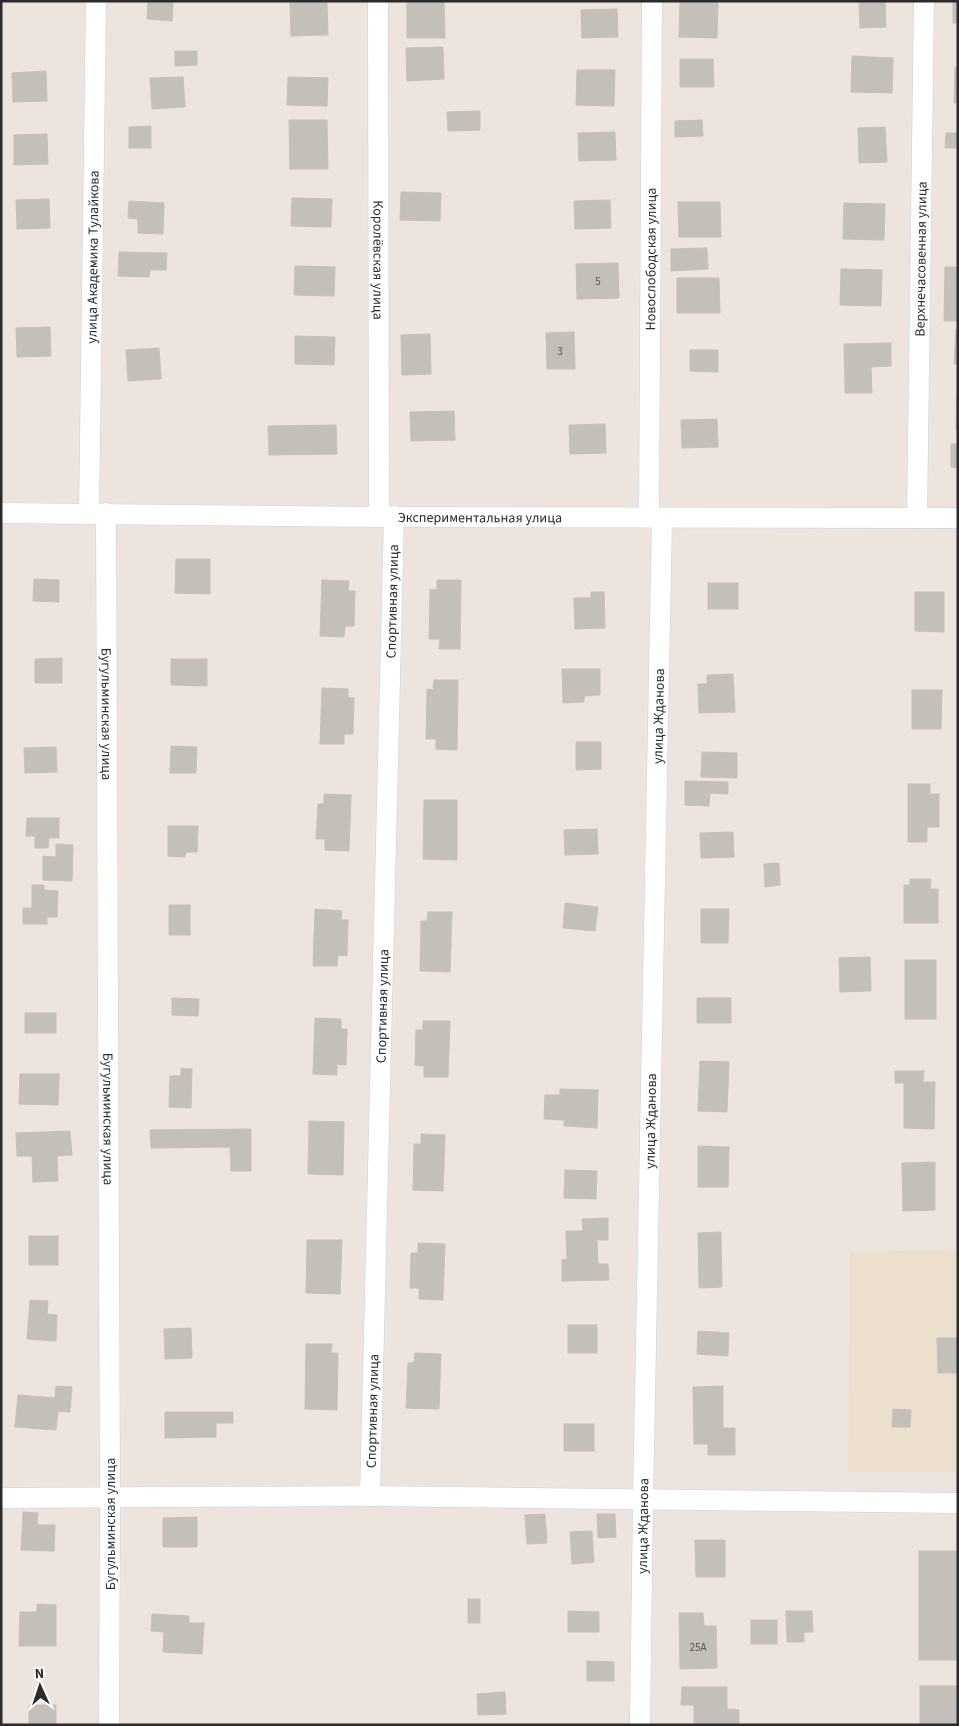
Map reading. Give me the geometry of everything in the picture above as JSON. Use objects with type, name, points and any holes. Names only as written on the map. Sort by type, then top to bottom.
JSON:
[{"type":"street","name":"улица Академика Тулайкова","points":[[96,1],[97,513]]},
{"type":"street","name":"Королёвская улица","points":[[378,1],[387,516]]},
{"type":"street","name":"Новослободская улица","points":[[652,1],[655,517]]},
{"type":"street","name":"Верхнечасовенная улица","points":[[917,518],[924,1]]},
{"type":"street","name":"Экспериментальная улица","points":[[1,513],[958,518]]},
{"type":"street","name":"Бугульминская улица","points":[[97,513],[110,1499],[109,1725]]},
{"type":"street","name":"Спортивная улица","points":[[370,1496],[387,516]]},
{"type":"street","name":"улица Жданова","points":[[640,1725],[655,517]]},
{"type":"street","points":[[1,1498],[110,1499],[370,1496],[958,1503]]},
{"type":"shaded area","points":[[958,1250],[958,1472],[848,1472],[850,1252]]},
{"type":"building","points":[[148,1],[173,1],[172,21],[147,19]]},
{"type":"building","points":[[407,1],[444,1],[445,38],[407,38]]},
{"type":"building","points":[[859,1],[885,1],[886,27],[860,28]]},
{"type":"building","points":[[953,1],[958,1],[958,23],[953,23]]},
{"type":"building","points":[[327,2],[328,35],[291,36],[290,3]]},
{"type":"building","points":[[680,2],[718,2],[717,38],[679,37]]},
{"type":"building","points":[[617,9],[618,37],[582,38],[581,10]]},
{"type":"building","points":[[443,47],[444,79],[407,81],[406,48]]},
{"type":"building","points":[[175,51],[197,51],[197,65],[175,66]]},
{"type":"building","points":[[852,56],[893,58],[892,93],[851,92]]},
{"type":"building","points":[[680,59],[713,59],[714,87],[680,87]]},
{"type":"building","points":[[955,67],[958,67],[958,103],[954,103]]},
{"type":"building","points":[[577,70],[615,70],[614,106],[576,105]]},
{"type":"building","points":[[46,71],[47,101],[13,102],[12,73]]},
{"type":"building","points":[[183,77],[185,107],[152,109],[150,78]]},
{"type":"building","points":[[288,77],[328,78],[327,106],[287,105]]},
{"type":"building","points":[[480,111],[480,130],[448,131],[447,112]]},
{"type":"building","points":[[289,120],[327,120],[328,169],[290,169]]},
{"type":"building","points":[[702,120],[703,136],[675,137],[675,121]]},
{"type":"building","points":[[151,126],[151,148],[129,148],[129,127]]},
{"type":"building","points":[[885,127],[887,162],[859,163],[858,128]]},
{"type":"building","points":[[615,132],[616,160],[579,161],[578,133]]},
{"type":"building","points":[[946,133],[958,133],[958,148],[945,148]]},
{"type":"building","points":[[47,134],[48,164],[14,165],[14,135]]},
{"type":"building","points":[[401,192],[441,193],[440,221],[400,220]]},
{"type":"building","points":[[292,198],[332,199],[331,227],[291,226]]},
{"type":"building","points":[[49,199],[50,228],[17,229],[16,200]]},
{"type":"building","points":[[610,200],[611,228],[575,229],[574,201]]},
{"type":"building","points":[[129,201],[164,203],[163,234],[138,233],[138,219],[128,218]]},
{"type":"building","points":[[678,202],[720,202],[721,237],[679,237]]},
{"type":"building","points":[[844,203],[885,204],[884,240],[843,239]]},
{"type":"building","points":[[707,248],[708,269],[671,271],[671,249]]},
{"type":"building","points":[[119,252],[167,253],[166,270],[150,270],[149,277],[118,276]]},
{"type":"building","points":[[618,263],[619,298],[577,299],[576,264]]},
{"type":"building","points":[[295,266],[335,267],[334,296],[294,295]]},
{"type":"building","points":[[945,267],[958,267],[958,321],[944,321]]},
{"type":"building","points":[[841,269],[882,270],[881,306],[840,305]]},
{"type":"building","points":[[677,278],[719,278],[720,313],[677,313]]},
{"type":"building","points":[[50,327],[51,356],[17,357],[16,328]]},
{"type":"building","points":[[956,329],[958,329],[958,364],[954,364]]},
{"type":"building","points":[[574,332],[575,369],[547,369],[546,333]]},
{"type":"building","points":[[430,334],[431,374],[402,375],[401,335]]},
{"type":"building","points":[[295,336],[335,337],[334,365],[295,364]]},
{"type":"building","points":[[891,343],[891,366],[871,367],[872,393],[845,393],[844,344]]},
{"type":"building","points":[[159,348],[161,379],[128,381],[126,350]]},
{"type":"building","points":[[690,350],[718,350],[718,372],[690,371]]},
{"type":"building","points":[[957,393],[958,429],[956,429]]},
{"type":"building","points":[[454,411],[455,440],[411,441],[410,412]]},
{"type":"building","points":[[717,419],[718,447],[682,448],[681,420]]},
{"type":"building","points":[[605,424],[606,453],[570,454],[569,425]]},
{"type":"building","points":[[336,425],[337,454],[269,455],[268,426]]},
{"type":"building","points":[[951,444],[958,444],[958,468],[951,467]]},
{"type":"building","points":[[176,559],[210,559],[210,594],[175,593]]},
{"type":"building","points":[[34,579],[59,580],[59,602],[33,601]]},
{"type":"building","points":[[322,580],[349,581],[348,591],[355,591],[354,626],[345,626],[344,637],[320,636]]},
{"type":"building","points":[[437,580],[461,580],[460,649],[439,649],[440,639],[429,639],[430,589],[437,590]]},
{"type":"building","points":[[708,583],[738,583],[738,609],[708,609]]},
{"type":"building","points":[[591,592],[604,592],[605,628],[575,629],[574,598],[591,598]]},
{"type":"building","points":[[915,592],[944,592],[944,632],[915,631]]},
{"type":"building","points":[[62,658],[62,683],[35,683],[35,659]]},
{"type":"building","points":[[171,659],[207,659],[207,686],[171,685]]},
{"type":"building","points":[[562,669],[600,669],[600,695],[584,696],[584,702],[563,703]]},
{"type":"building","points":[[733,674],[735,712],[699,713],[698,684],[707,684],[707,675]]},
{"type":"building","points":[[434,680],[458,680],[457,750],[436,749],[436,739],[426,739],[427,689],[433,690]]},
{"type":"building","points":[[322,688],[348,689],[348,698],[354,698],[353,734],[344,734],[344,744],[320,744]]},
{"type":"building","points":[[912,690],[942,690],[941,729],[912,729]]},
{"type":"building","points":[[576,742],[601,742],[601,769],[576,770]]},
{"type":"building","points":[[171,746],[197,747],[196,773],[170,773]]},
{"type":"building","points":[[56,747],[57,772],[25,773],[24,748]]},
{"type":"building","points":[[702,752],[737,753],[737,778],[701,777]]},
{"type":"building","points":[[685,781],[728,782],[728,794],[710,793],[709,806],[685,805]]},
{"type":"building","points":[[908,784],[930,784],[930,794],[939,794],[939,827],[927,827],[927,842],[908,842]]},
{"type":"building","points":[[324,794],[351,795],[349,851],[325,850],[325,839],[316,839],[318,804],[324,804]]},
{"type":"building","points":[[424,800],[457,800],[457,860],[423,859]]},
{"type":"building","points":[[27,818],[59,818],[59,838],[49,838],[48,848],[35,848],[35,836],[26,836]]},
{"type":"building","points":[[168,826],[198,826],[197,852],[186,852],[185,857],[168,856]]},
{"type":"building","points":[[597,829],[598,854],[565,855],[564,830]]},
{"type":"building","points":[[733,832],[734,857],[701,858],[700,833]]},
{"type":"building","points":[[56,844],[73,845],[72,881],[43,880],[43,856],[56,857]]},
{"type":"building","points":[[779,863],[780,885],[765,887],[764,864]]},
{"type":"building","points":[[910,879],[931,879],[930,889],[938,889],[938,923],[904,923],[904,885],[910,885]]},
{"type":"building","points":[[32,885],[44,885],[44,890],[58,891],[57,917],[47,917],[47,924],[23,924],[23,908],[32,908]]},
{"type":"building","points":[[565,903],[598,907],[595,931],[563,928]]},
{"type":"building","points":[[169,905],[190,905],[190,935],[169,935]]},
{"type":"building","points":[[315,909],[342,911],[341,920],[348,920],[347,956],[338,955],[337,966],[313,966]]},
{"type":"building","points":[[701,909],[729,909],[728,943],[701,943]]},
{"type":"building","points":[[428,912],[452,912],[450,972],[420,971],[421,921],[427,921]]},
{"type":"building","points":[[870,957],[871,991],[840,992],[839,958]]},
{"type":"building","points":[[905,960],[936,960],[936,1019],[905,1019]]},
{"type":"building","points":[[172,998],[199,999],[198,1016],[172,1015]]},
{"type":"building","points":[[697,998],[731,998],[731,1023],[697,1023]]},
{"type":"building","points":[[25,1013],[56,1013],[56,1033],[25,1033]]},
{"type":"building","points":[[315,1018],[341,1019],[341,1029],[347,1029],[346,1065],[337,1064],[337,1075],[313,1074]]},
{"type":"building","points":[[423,1021],[450,1021],[448,1077],[424,1077],[424,1066],[415,1065],[416,1030],[423,1030]]},
{"type":"building","points":[[700,1061],[729,1062],[727,1112],[698,1111]]},
{"type":"building","points":[[181,1068],[192,1069],[191,1108],[169,1107],[170,1076],[181,1076]]},
{"type":"building","points":[[895,1071],[924,1071],[923,1082],[935,1082],[934,1129],[904,1128],[904,1083],[895,1083]]},
{"type":"building","points":[[20,1074],[59,1074],[58,1105],[19,1104]]},
{"type":"building","points":[[560,1089],[598,1090],[597,1128],[564,1126],[564,1120],[544,1119],[545,1095],[560,1095]]},
{"type":"building","points":[[309,1121],[344,1122],[343,1175],[308,1174]]},
{"type":"building","points":[[251,1129],[251,1171],[231,1171],[230,1147],[151,1148],[150,1130]]},
{"type":"building","points":[[70,1131],[72,1155],[57,1156],[58,1181],[33,1182],[32,1156],[17,1156],[16,1133]]},
{"type":"building","points":[[421,1134],[445,1135],[443,1191],[413,1190],[414,1144],[421,1144]]},
{"type":"building","points":[[698,1146],[729,1147],[728,1187],[698,1187]]},
{"type":"building","points":[[935,1162],[935,1210],[903,1211],[902,1163]]},
{"type":"building","points":[[565,1170],[597,1171],[596,1199],[564,1198]]},
{"type":"building","points":[[608,1218],[608,1240],[597,1240],[598,1264],[608,1264],[609,1280],[562,1281],[562,1260],[567,1259],[566,1231],[583,1231],[582,1219]]},
{"type":"building","points":[[721,1232],[722,1287],[699,1288],[698,1233]]},
{"type":"building","points":[[29,1236],[58,1236],[58,1265],[29,1265]]},
{"type":"building","points":[[307,1240],[342,1240],[340,1294],[306,1293]]},
{"type":"building","points":[[418,1243],[445,1244],[443,1300],[419,1299],[419,1288],[410,1288],[411,1253],[418,1253]]},
{"type":"building","points":[[30,1300],[48,1301],[47,1314],[57,1315],[56,1341],[27,1339]]},
{"type":"building","points":[[568,1325],[597,1325],[597,1353],[568,1353]]},
{"type":"building","points":[[191,1328],[192,1358],[165,1359],[164,1329]]},
{"type":"building","points":[[698,1331],[729,1333],[728,1356],[697,1354]]},
{"type":"building","points":[[937,1338],[958,1338],[958,1373],[938,1373]]},
{"type":"building","points":[[306,1344],[332,1344],[331,1353],[338,1353],[337,1410],[305,1409]]},
{"type":"building","points":[[415,1353],[441,1354],[439,1409],[406,1408],[408,1363],[414,1363]]},
{"type":"building","points":[[56,1386],[72,1387],[70,1412],[58,1411],[56,1430],[15,1427],[18,1395],[55,1398]]},
{"type":"building","points":[[723,1386],[723,1428],[735,1428],[735,1455],[708,1455],[708,1444],[694,1444],[693,1387]]},
{"type":"building","points":[[893,1409],[911,1410],[910,1427],[892,1427]]},
{"type":"building","points":[[165,1412],[233,1412],[233,1423],[216,1423],[216,1437],[165,1438]]},
{"type":"building","points":[[564,1424],[594,1424],[594,1451],[564,1451]]},
{"type":"building","points":[[23,1512],[38,1513],[37,1525],[55,1525],[54,1551],[21,1550]]},
{"type":"building","points":[[545,1514],[547,1543],[527,1544],[525,1515]]},
{"type":"building","points":[[597,1514],[615,1514],[616,1537],[598,1538]]},
{"type":"building","points":[[197,1517],[197,1547],[163,1547],[163,1518]]},
{"type":"building","points":[[592,1531],[594,1562],[572,1564],[570,1532]]},
{"type":"building","points":[[695,1540],[725,1540],[725,1577],[696,1577]]},
{"type":"building","points":[[919,1551],[958,1551],[958,1660],[919,1660]]},
{"type":"building","points":[[468,1599],[480,1599],[480,1623],[468,1623]]},
{"type":"building","points":[[37,1604],[56,1605],[56,1646],[19,1646],[20,1612],[37,1612]]},
{"type":"building","points":[[568,1611],[599,1612],[599,1632],[568,1632]]},
{"type":"building","points":[[786,1611],[812,1611],[813,1632],[804,1632],[804,1642],[787,1642]]},
{"type":"building","points":[[679,1613],[703,1613],[704,1626],[716,1626],[717,1668],[680,1669]]},
{"type":"building","points":[[152,1614],[189,1616],[189,1623],[204,1623],[202,1654],[163,1652],[164,1632],[151,1631]]},
{"type":"building","points":[[751,1620],[777,1620],[777,1644],[751,1644]]},
{"type":"building","points":[[587,1661],[614,1662],[614,1681],[587,1681]]},
{"type":"building","points":[[920,1686],[957,1686],[957,1725],[920,1725]]},
{"type":"building","points":[[682,1687],[727,1687],[727,1709],[739,1710],[739,1725],[694,1725],[694,1705],[681,1705]]},
{"type":"building","points":[[505,1692],[506,1714],[478,1715],[477,1694]]},
{"type":"building","points":[[29,1705],[56,1705],[56,1725],[29,1725]]}]
